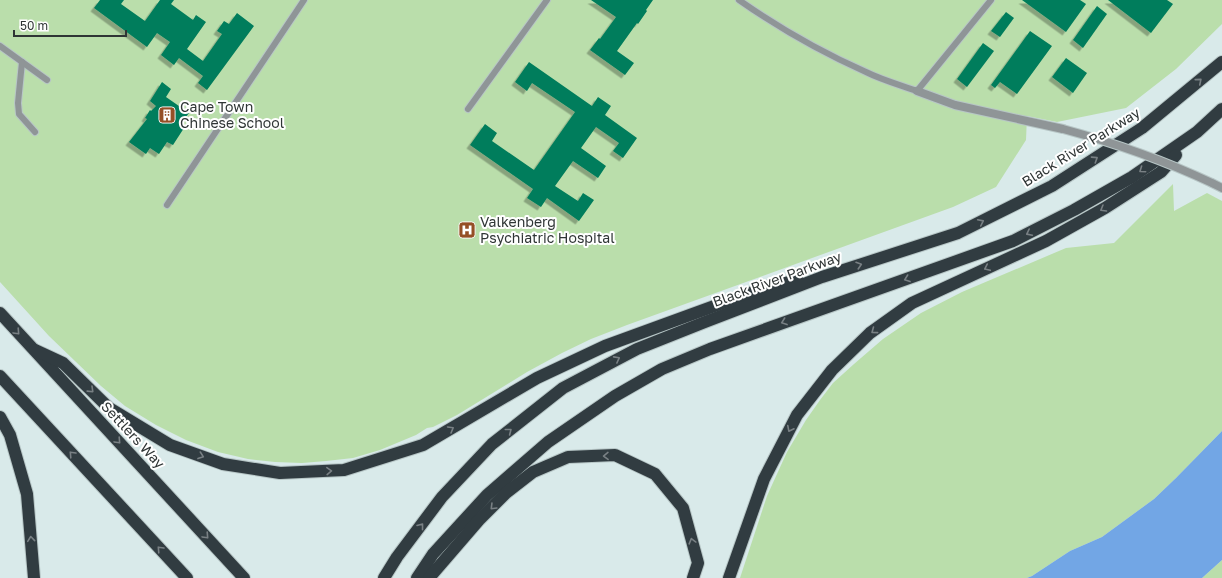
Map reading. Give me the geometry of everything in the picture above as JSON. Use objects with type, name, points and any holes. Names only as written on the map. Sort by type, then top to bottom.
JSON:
[{"type":"highway","name":"Black River Parkway","points":[[384,578],[397,557],[442,498],[492,444],[563,388],[637,349],[822,277],[958,233],[1052,186],[1142,128],[1222,62]]},
{"type":"highway","points":[[729,578],[764,479],[797,415],[832,370],[870,333],[912,303],[1046,241],[1105,208],[1161,172],[1197,132],[1222,109]]},
{"type":"highway","points":[[417,578],[433,554],[487,495],[548,442],[615,396],[662,369],[710,349],[1013,241],[1074,210],[1132,177],[1197,132]]},
{"type":"highway","points":[[35,350],[63,363],[109,408],[170,445],[223,464],[273,472],[344,470],[423,445],[537,378],[605,346],[772,285],[822,277]]},
{"type":"highway","name":"Settlers Way","points":[[0,313],[244,578]]},
{"type":"highway","points":[[0,376],[187,578]]},
{"type":"highway","points":[[0,417],[10,435],[27,494],[34,578]]},
{"type":"highway","points":[[429,578],[479,520],[506,493],[534,472],[568,456],[615,456],[655,474],[683,508],[698,563],[693,578]]},
{"type":"highway","points":[[375,578],[397,557]]},
{"type":"street","points":[[917,91],[955,105],[1063,129],[1106,141],[1179,168],[1222,188]]},
{"type":"lane","points":[[167,205],[304,0]]},
{"type":"lane","points":[[468,109],[547,0]]},
{"type":"lane","points":[[739,0],[764,18],[815,48],[867,73],[917,91],[991,0]]},
{"type":"lane","points":[[0,46],[47,80]]},
{"type":"lane","points":[[22,62],[18,103],[19,114],[35,132]]},
{"type":"green space","name":"Valkenberg Psychiatric Hospital","points":[[0,0],[1222,0],[1222,24],[1176,69],[1126,108],[1057,122],[1027,116],[1026,140],[996,187],[953,207],[591,339],[527,372],[457,415],[433,427],[427,428],[416,435],[380,450],[353,458],[302,463],[248,459],[218,452],[186,440],[156,425],[125,406],[101,386],[49,336],[0,282]]},
{"type":"green space","points":[[1173,184],[1174,211],[1207,193],[1222,201],[1222,431],[1154,499],[1102,537],[1070,551],[1027,578],[740,578],[767,496],[787,452],[806,420],[833,383],[883,339],[921,313],[962,292],[1066,248],[1114,243]]},
{"type":"green space","points":[[1222,560],[1222,578],[1202,578]]},
{"type":"water","points":[[1222,431],[1222,560],[1202,578],[1027,578],[1070,551],[1102,537],[1154,499]]},
{"type":"building","points":[[100,0],[124,0],[121,4],[145,21],[160,0],[174,0],[171,4],[193,20],[196,15],[206,22],[187,49],[203,61],[222,34],[217,31],[224,21],[229,24],[237,13],[254,26],[207,90],[198,83],[203,76],[179,58],[174,65],[161,55],[170,42],[157,33],[147,47],[94,8]]},
{"type":"building","points":[[591,0],[653,0],[638,24],[637,23],[617,51],[634,63],[625,75],[590,50],[616,17]]},
{"type":"building","points":[[1022,0],[1080,0],[1086,4],[1066,32]]},
{"type":"building","points":[[1108,0],[1167,0],[1173,4],[1151,33]]},
{"type":"building","points":[[1097,6],[1107,14],[1083,48],[1073,40]]},
{"type":"building","points":[[1006,12],[1014,18],[1000,37],[991,31]]},
{"type":"building","points":[[1030,31],[1052,46],[1017,94],[1000,82],[995,88],[991,85]]},
{"type":"building","points":[[983,43],[994,51],[967,87],[957,79]]},
{"type":"building","points":[[1066,58],[1087,73],[1073,93],[1052,77]]},
{"type":"building","points":[[529,62],[592,106],[598,97],[611,106],[605,115],[637,138],[623,158],[613,151],[619,143],[596,127],[581,148],[606,166],[598,178],[573,161],[555,186],[578,201],[583,193],[594,200],[579,221],[547,198],[541,207],[527,198],[533,189],[470,145],[485,124],[497,133],[492,141],[534,170],[575,112],[532,83],[527,91],[515,82]]},
{"type":"building","name":"Cape Town Chinese School","points":[[162,82],[171,89],[166,97],[189,113],[180,125],[184,128],[173,145],[167,142],[159,154],[150,148],[146,154],[129,142],[147,119],[145,118],[150,110],[151,111],[156,106],[150,101]]},
{"type":"place","name":"Cape Town Chinese School","points":[[167,115]]},
{"type":"place","name":"Valkenberg Psychiatric Hospital","points":[[467,230]]}]
